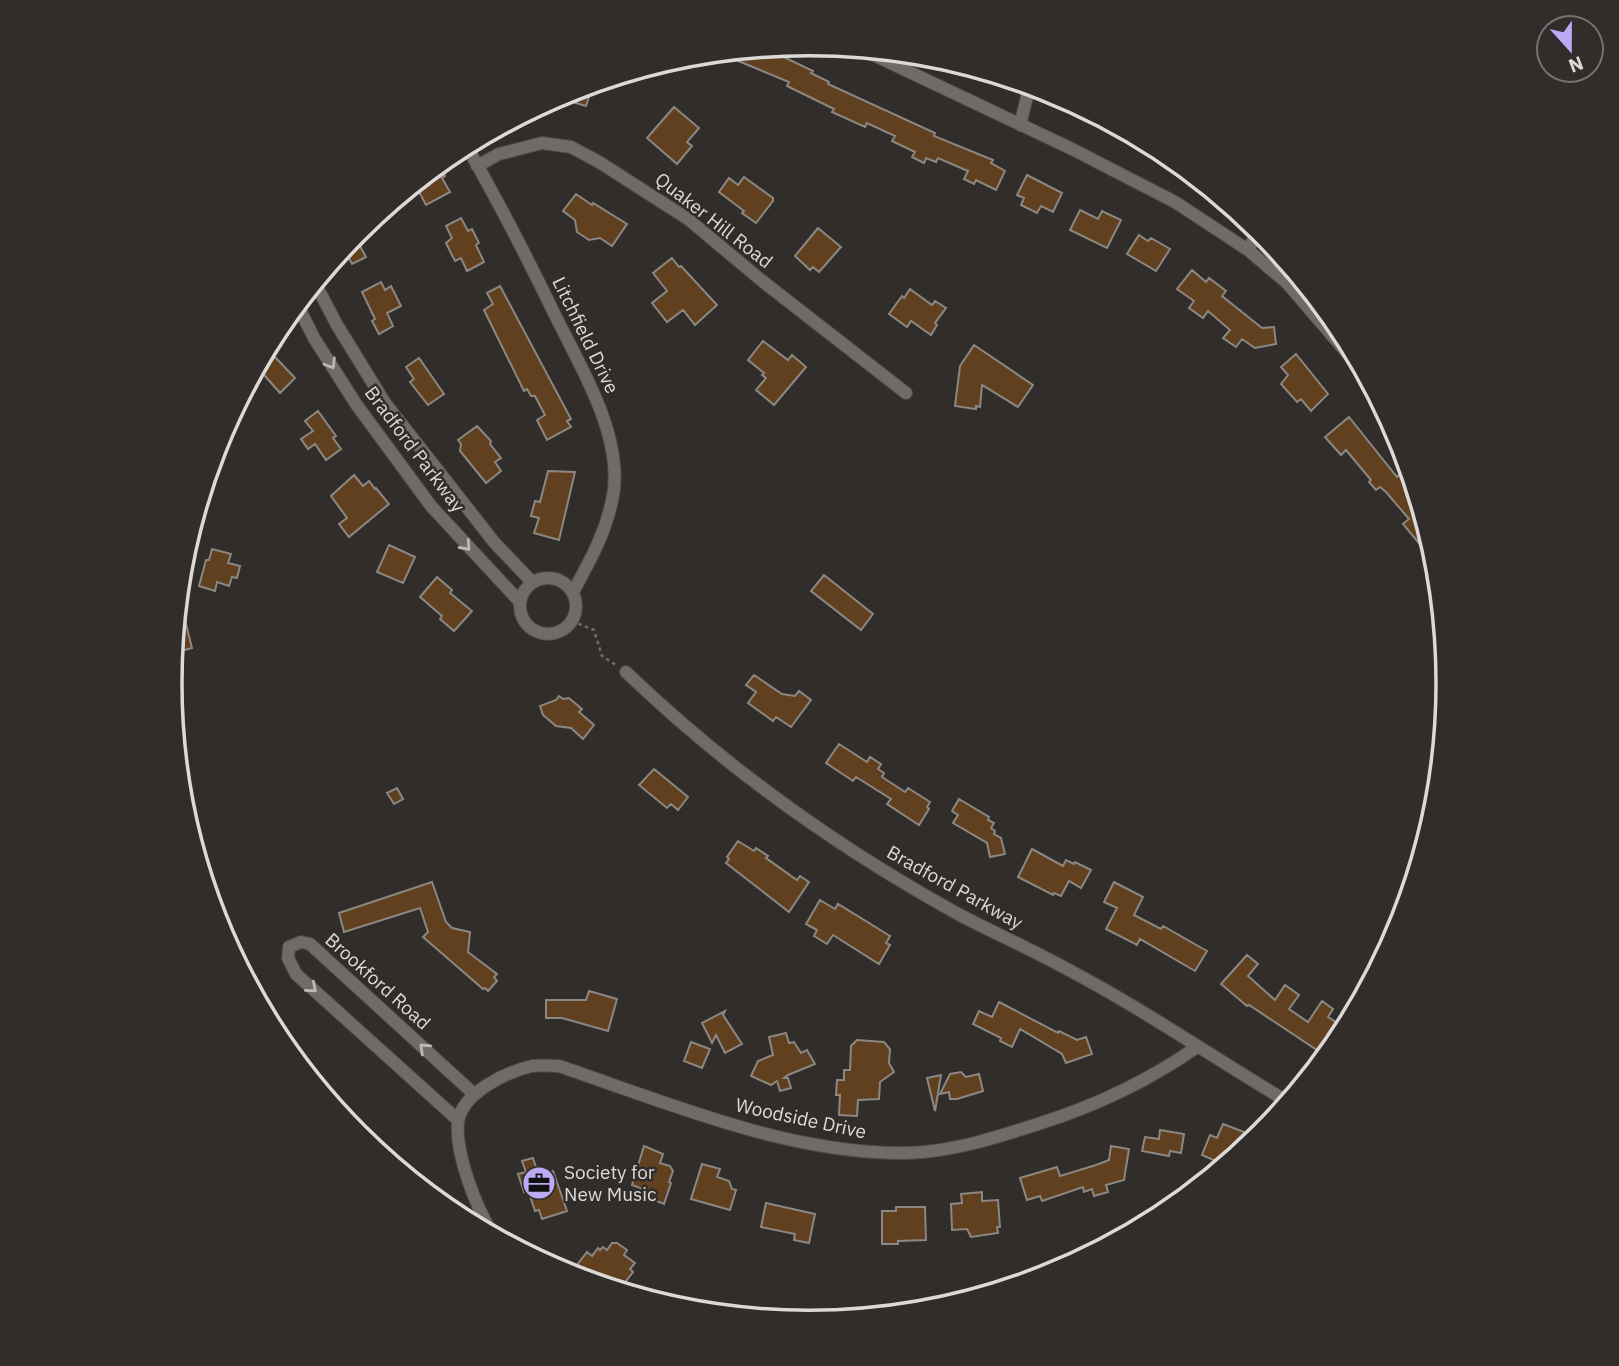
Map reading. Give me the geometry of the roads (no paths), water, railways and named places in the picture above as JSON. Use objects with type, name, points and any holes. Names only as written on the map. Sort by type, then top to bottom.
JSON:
[{"type":"street","points":[[885,60],[1175,202],[1248,250],[1287,283],[1328,330]]},
{"type":"street","points":[[1020,124],[1027,95]]},
{"type":"street","name":"Quaker Hill Road","points":[[477,166],[499,154],[542,143],[571,147],[688,219],[761,281],[906,393]]},
{"type":"street","name":"Litchfield Drive","points":[[471,155],[513,229],[599,403],[611,450],[614,487],[610,511],[601,539],[573,592]]},
{"type":"street","points":[[1248,250],[1253,240]]},
{"type":"street","name":"Bradford Parkway","points":[[320,292],[385,403],[494,542],[532,582]]},
{"type":"street","name":"Bradford Parkway","points":[[302,315],[356,404],[431,506],[520,602],[522,617],[531,629],[545,635],[561,632],[572,621],[576,607],[573,592]]},
{"type":"street","points":[[520,602],[522,594],[532,582],[550,578],[567,585],[573,592]]},
{"type":"street","name":"Bradford Parkway","points":[[626,671],[676,719],[775,796],[862,856],[958,914],[1066,968],[1138,1009],[1280,1097]]},
{"type":"street","name":"Brookford Road","points":[[458,1120],[296,974],[288,958],[289,947],[302,942],[310,944],[474,1094]]},
{"type":"street","name":"Woodside Drive","points":[[474,1094],[494,1081],[533,1066],[559,1066],[740,1127],[834,1148],[908,1153],[995,1138],[1085,1109],[1136,1086],[1197,1047]]},
{"type":"street","points":[[474,1094],[465,1103],[458,1120],[460,1148],[465,1170],[487,1220]]},
{"type":"place","name":"Society for New Music","points":[[539,1183]]}]
